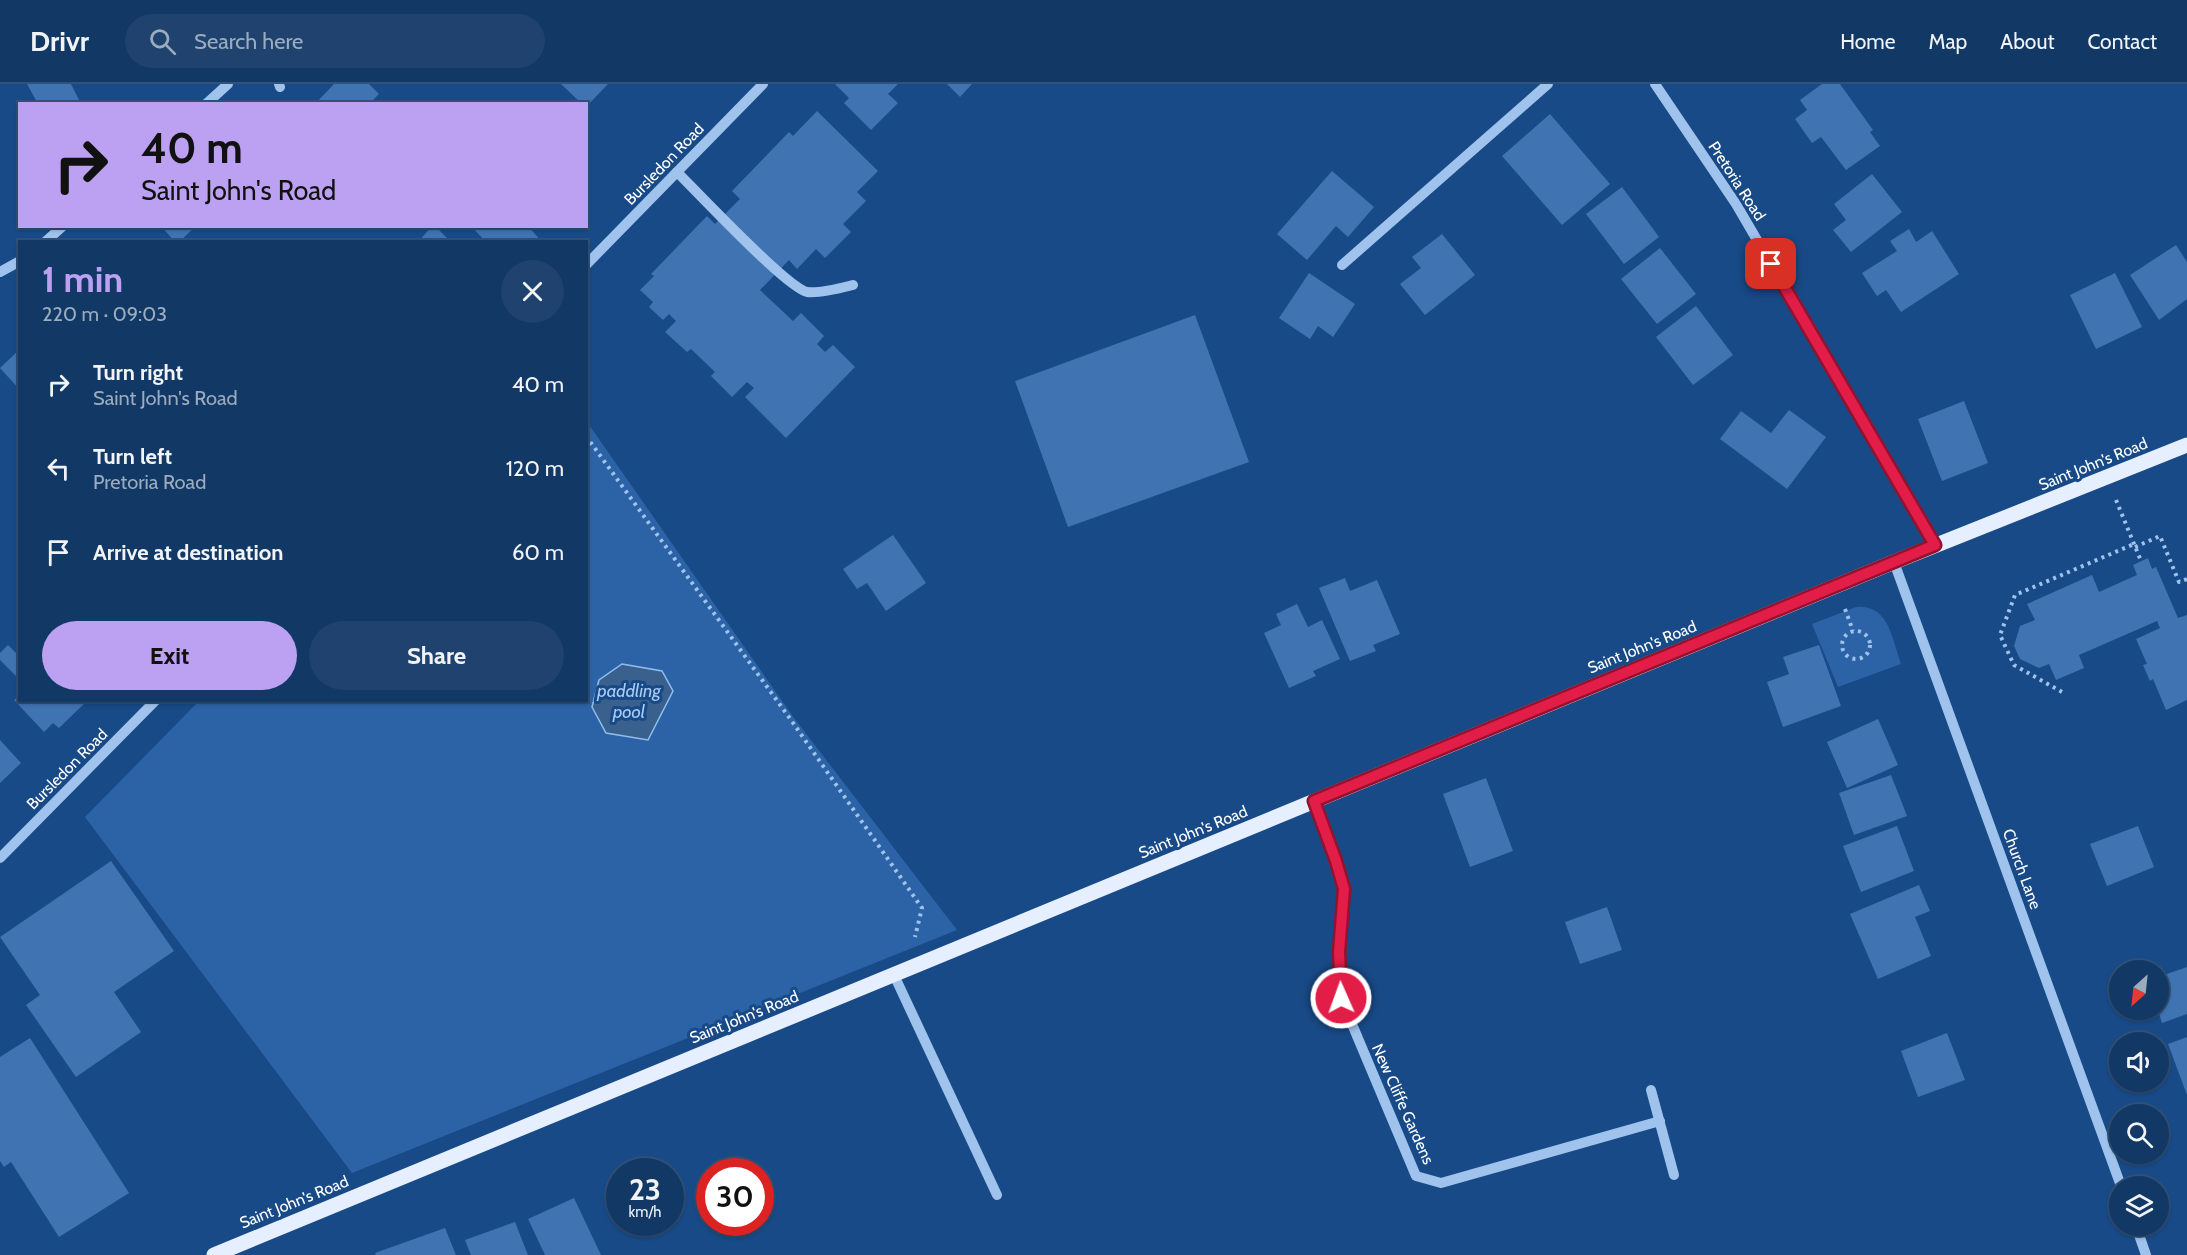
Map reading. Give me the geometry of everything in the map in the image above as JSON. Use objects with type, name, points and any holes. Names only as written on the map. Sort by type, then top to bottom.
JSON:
[{"type":"main road","name":"Saint John's Road","points":[[214,1255],[1935,545],[2187,445]]},
{"type":"street","points":[[208,102],[228,84]]},
{"type":"street","name":"Bursledon Road","points":[[588,263],[763,84]]},
{"type":"street","points":[[1342,265],[1548,84]]},
{"type":"street","name":"Pretoria Road","points":[[1655,84],[1736,204],[1935,545]]},
{"type":"street","points":[[677,172],[783,276],[806,292],[835,290],[853,285]]},
{"type":"street","points":[[47,240],[61,228]]},
{"type":"street","points":[[0,272],[18,262]]},
{"type":"street","name":"Church Lane","points":[[1894,562],[2117,1176]]},
{"type":"street","name":"Bursledon Road","points":[[0,858],[154,702]]},
{"type":"street","name":"New Cliffe Gardens","points":[[1314,801],[1344,889],[1339,952],[1341,998],[1416,1176],[1441,1183],[1660,1120]]},
{"type":"street","points":[[894,975],[996,1195]]},
{"type":"street","points":[[1651,1090],[1674,1175]]},
{"type":"street","points":[[2139,1236],[2146,1255]]},
{"type":"path","points":[[588,439],[791,720],[922,908],[913,944],[916,965]]},
{"type":"path","points":[[2107,477],[2141,561]]},
{"type":"path","points":[[2062,692],[2014,665],[2000,634],[2015,595],[2160,536],[2179,582],[2187,579]]},
{"type":"path","points":[[1862,632],[1869,639],[1869,652],[1862,658],[1849,658],[1843,650],[1842,641],[1849,633],[1862,632]]},
{"type":"shaded area","points":[[588,423],[794,718],[957,930],[352,1173],[85,817],[198,702],[588,702]]},
{"type":"shaded area","points":[[1856,607],[1876,611],[1882,617],[1892,634],[1901,664],[1838,687],[1812,624]]},
{"type":"water","name":"paddling pool","points":[[622,664],[662,671],[673,691],[648,740],[606,733],[592,707],[599,680]]},
{"type":"building","points":[[27,84],[71,84],[80,102],[37,102]]},
{"type":"building","points":[[334,84],[369,84],[379,94],[371,102],[317,102]]},
{"type":"building","points":[[561,84],[608,84],[588,105],[588,102],[580,102]]},
{"type":"building","points":[[835,84],[898,84],[888,94],[898,103],[871,130],[844,103],[849,98]]},
{"type":"building","points":[[947,84],[972,84],[960,97]]},
{"type":"building","points":[[1822,84],[1840,84],[1873,130],[1870,132],[1880,146],[1846,170],[1821,137],[1812,143],[1795,119],[1807,110],[1800,100]]},
{"type":"building","points":[[817,111],[878,171],[857,192],[866,201],[843,224],[851,232],[825,258],[816,249],[797,269],[789,260],[760,290],[793,321],[801,313],[824,336],[817,344],[825,352],[833,345],[855,367],[786,438],[745,397],[754,388],[747,382],[732,397],[711,376],[715,372],[691,349],[687,352],[665,332],[676,321],[669,314],[663,320],[649,307],[653,302],[640,290],[654,276],[651,274],[707,216],[715,224],[740,199],[732,191],[789,132],[793,136]]},
{"type":"building","points":[[1550,114],[1610,184],[1562,225],[1502,156]]},
{"type":"building","points":[[1332,171],[1374,207],[1348,237],[1336,226],[1307,260],[1277,234]]},
{"type":"building","points":[[1872,174],[1902,212],[1851,252],[1833,230],[1846,220],[1834,204]]},
{"type":"building","points":[[1622,187],[1659,237],[1624,264],[1586,214]]},
{"type":"building","points":[[163,228],[194,228],[181,240],[173,240]]},
{"type":"building","points":[[430,228],[437,228],[449,240],[420,240]]},
{"type":"building","points":[[473,228],[530,228],[540,240],[484,240]]},
{"type":"building","points":[[1909,229],[1916,242],[1932,231],[1959,274],[1901,312],[1886,290],[1877,296],[1862,273],[1897,251],[1890,241]]},
{"type":"building","points":[[1442,234],[1475,275],[1425,315],[1400,284],[1421,268],[1412,257]]},
{"type":"building","points":[[2176,245],[2187,262],[2187,299],[2159,320],[2130,275]]},
{"type":"building","points":[[1660,248],[1696,294],[1657,324],[1621,279]]},
{"type":"building","points":[[1309,273],[1355,304],[1333,337],[1318,326],[1310,339],[1279,318]]},
{"type":"building","points":[[2115,273],[2142,327],[2096,349],[2070,295]]},
{"type":"building","points":[[1696,306],[1733,355],[1693,385],[1656,337]]},
{"type":"building","points":[[1195,315],[1249,462],[1068,527],[1015,381]]},
{"type":"building","points":[[18,351],[18,388],[0,368]]},
{"type":"building","points":[[1964,401],[1988,463],[1942,481],[1918,419]]},
{"type":"building","points":[[1789,410],[1826,437],[1787,489],[1720,439],[1741,411],[1771,433]]},
{"type":"building","points":[[893,535],[926,583],[886,611],[867,583],[857,589],[843,569]]},
{"type":"building","points":[[2148,558],[2152,569],[2156,567],[2178,618],[2187,615],[2187,700],[2166,710],[2153,679],[2150,681],[2143,665],[2147,664],[2136,639],[2160,628],[2157,621],[2079,655],[2084,668],[2056,680],[2049,664],[2039,668],[2020,659],[2014,646],[2020,626],[2035,620],[2027,604],[2092,575],[2099,592],[2137,575],[2133,565]]},
{"type":"building","points":[[1345,578],[1350,591],[1377,580],[1400,634],[1373,645],[1376,651],[1350,661],[1319,588]]},
{"type":"building","points":[[1297,604],[1308,627],[1322,620],[1340,659],[1313,671],[1316,676],[1289,688],[1264,633],[1281,625],[1276,614]]},
{"type":"building","points":[[8,645],[18,655],[18,678],[0,660],[0,653]]},
{"type":"building","points":[[1819,645],[1841,706],[1783,727],[1767,682],[1789,674],[1783,657]]},
{"type":"building","points":[[18,697],[18,702],[86,702],[59,728],[53,723],[44,732],[14,700]]},
{"type":"building","points":[[1878,719],[1898,765],[1847,788],[1827,742]]},
{"type":"building","points":[[0,740],[21,763],[0,783]]},
{"type":"building","points":[[1891,775],[1907,816],[1854,835],[1839,793]]},
{"type":"building","points":[[1486,778],[1513,851],[1470,867],[1443,794]]},
{"type":"building","points":[[1897,826],[1914,871],[1861,892],[1843,846]]},
{"type":"building","points":[[2138,826],[2154,867],[2107,886],[2090,844]]},
{"type":"building","points":[[111,861],[174,951],[114,992],[141,1032],[76,1077],[26,1005],[40,995],[0,937]]},
{"type":"building","points":[[1919,885],[1930,911],[1915,917],[1931,956],[1878,979],[1850,914]]},
{"type":"building","points":[[1607,907],[1622,950],[1580,964],[1565,922]]},
{"type":"building","points":[[2187,967],[2187,1014],[2162,1023],[2161,1020],[2169,1020],[2169,973]]},
{"type":"building","points":[[1947,1033],[1965,1080],[1918,1097],[1901,1051]]},
{"type":"building","points":[[2187,1037],[2187,1095],[2169,1047],[2169,1044]]},
{"type":"building","points":[[30,1038],[129,1193],[59,1237],[11,1162],[4,1167],[0,1161],[0,1057]]},
{"type":"building","points":[[574,1198],[601,1255],[545,1255],[528,1219]]},
{"type":"building","points":[[515,1222],[528,1255],[471,1255],[465,1240]]},
{"type":"building","points":[[445,1228],[456,1255],[376,1255],[375,1253]]},
{"type":"route","points":[[1341,998],[1339,952],[1344,889],[1314,801],[1935,545],[1771,264]]}]
